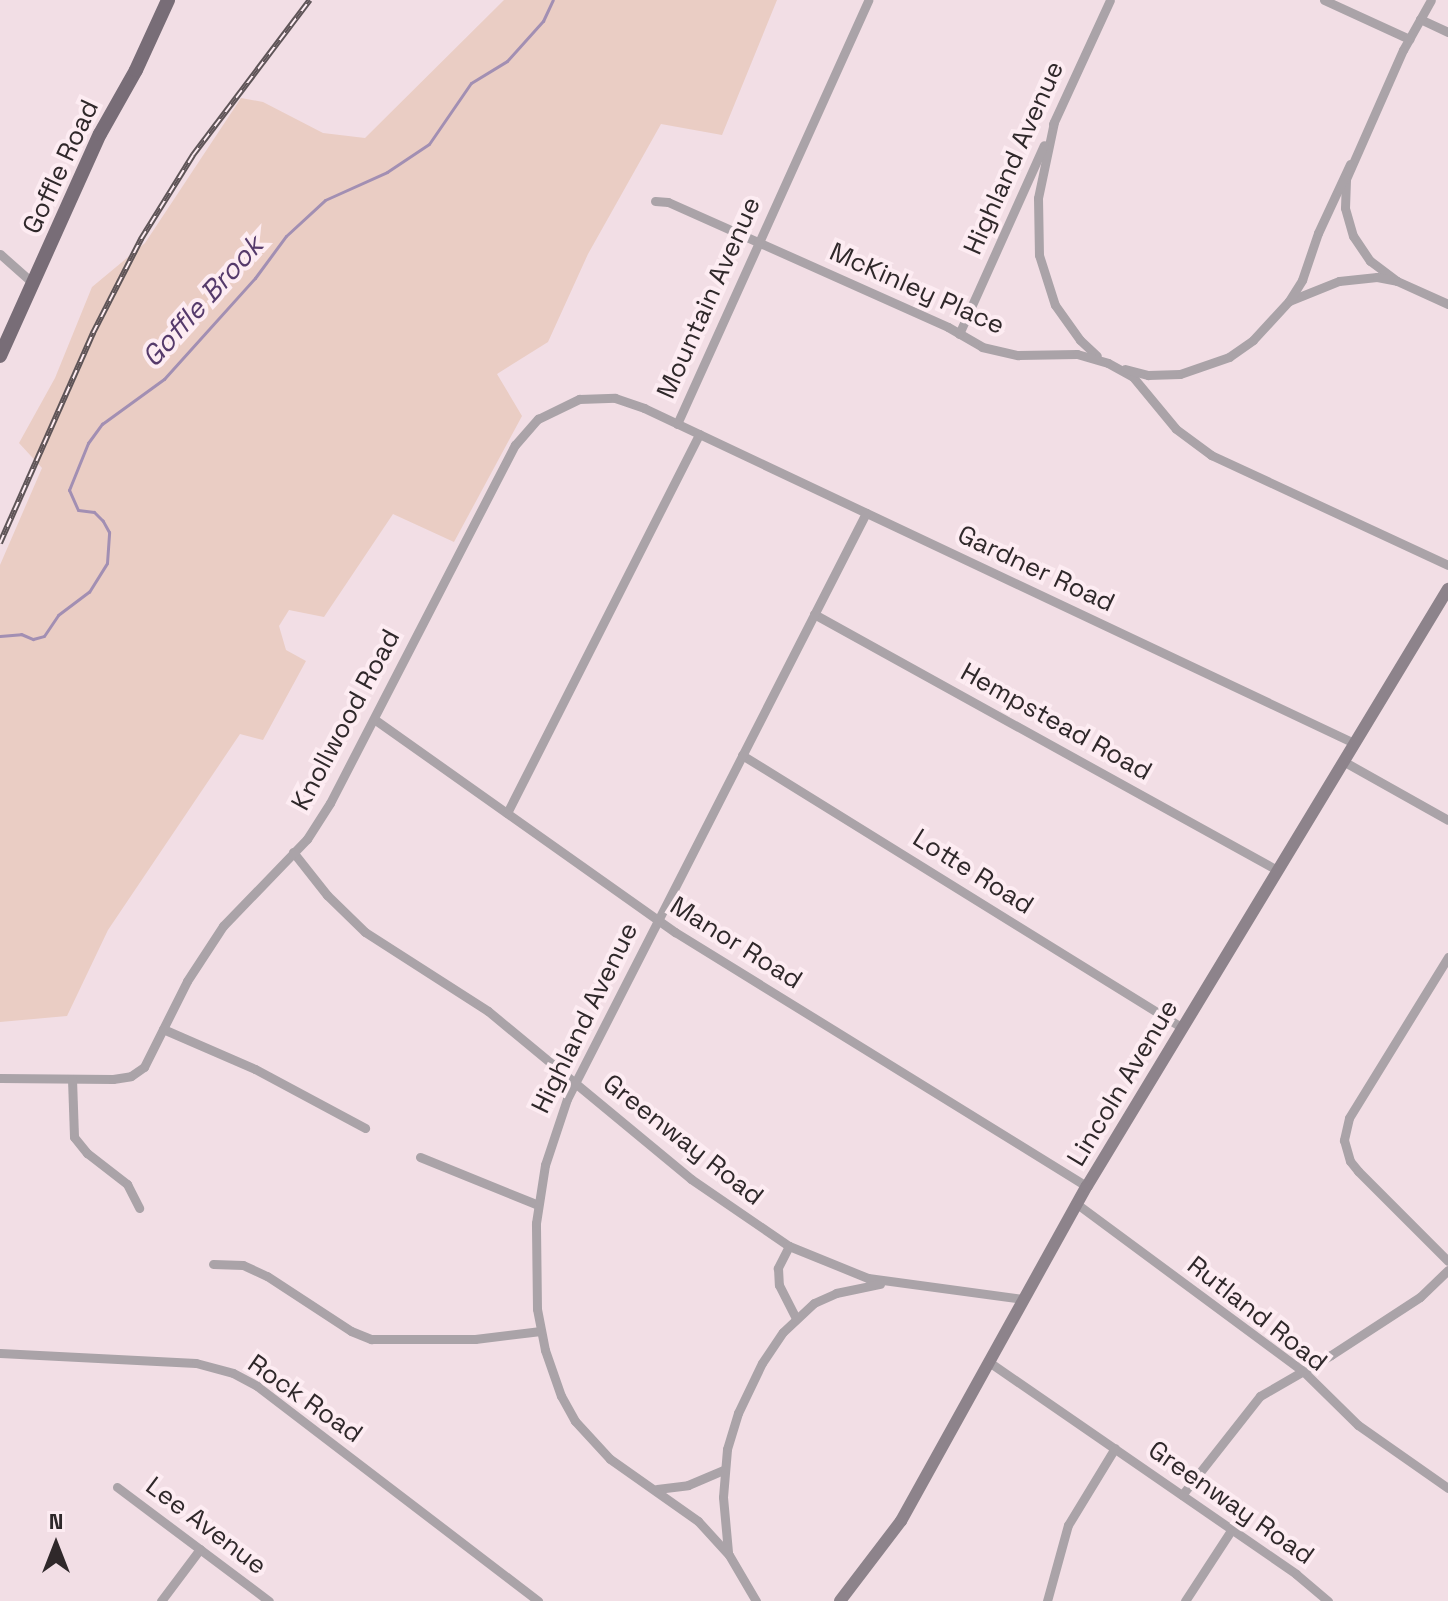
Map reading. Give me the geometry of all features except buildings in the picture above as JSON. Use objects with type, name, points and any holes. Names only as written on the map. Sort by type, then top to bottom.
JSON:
[{"type":"main road","name":"Goffle Road","points":[[0,356],[100,134],[136,70],[168,0]]},
{"type":"main road","name":"Lincoln Avenue","points":[[840,1601],[849,1595],[901,1521],[1087,1186],[1448,589]]},
{"type":"street","name":"Mountain Avenue","points":[[507,813],[699,434],[677,424],[868,0]]},
{"type":"street","name":"Highland Avenue","points":[[959,334],[1110,0]]},
{"type":"street","points":[[1324,0],[1409,39]]},
{"type":"street","points":[[1054,122],[1038,198],[1036,225],[1045,283],[1055,305],[1080,340],[1108,363],[1160,376],[1204,367],[1240,351],[1289,301],[1302,280],[1318,233],[1409,39],[1431,0]]},
{"type":"street","points":[[1420,19],[1448,32]]},
{"type":"street","points":[[1350,164],[1344,193],[1353,236],[1370,261],[1397,281],[1448,304]]},
{"type":"street","name":"McKinley Place","points":[[655,201],[668,202],[758,242],[982,347],[1033,357],[1077,354],[1108,363],[1133,377],[1176,429],[1211,455],[1448,565]]},
{"type":"street","points":[[0,254],[34,284]]},
{"type":"street","points":[[1289,301],[1339,281],[1363,277],[1397,281]]},
{"type":"street","name":"Knollwood Road","points":[[0,1078],[113,1079],[136,1074],[187,981],[223,926],[312,832],[330,803],[501,471],[530,426],[565,404],[594,397],[629,402],[677,424]]},
{"type":"street","name":"Gardner Road","points":[[699,434],[1354,743]]},
{"type":"street","name":"Highland Avenue","points":[[756,1601],[729,1555],[698,1521],[657,1489],[610,1459],[575,1421],[550,1370],[541,1331],[535,1280],[538,1205],[552,1140],[575,1084],[866,513]]},
{"type":"street","name":"Hempstead Road","points":[[814,614],[1277,870]]},
{"type":"street","name":"Manor Road","points":[[374,719],[658,920],[1087,1186]]},
{"type":"street","name":"Lotte Road","points":[[742,755],[1181,1027]]},
{"type":"street","points":[[1343,761],[1448,820]]},
{"type":"street","name":"Greenway Road","points":[[293,852],[327,895],[365,932],[488,1011],[700,1186],[789,1246],[844,1271],[895,1282],[1023,1299]]},
{"type":"street","points":[[1448,957],[1349,1118],[1346,1150],[1358,1171],[1448,1261]]},
{"type":"street","points":[[163,1029],[255,1069],[365,1128]]},
{"type":"street","points":[[72,1079],[74,1137],[87,1153],[127,1184],[139,1208]]},
{"type":"street","points":[[420,1157],[538,1205]]},
{"type":"street","name":"Rutland Road","points":[[1077,1204],[1303,1371],[1358,1425],[1448,1488]]},
{"type":"street","points":[[789,1246],[778,1268],[779,1285],[796,1318]]},
{"type":"street","points":[[213,1264],[243,1265],[267,1276],[351,1331],[371,1339],[459,1339],[541,1331]]},
{"type":"street","points":[[1182,1495],[1260,1396],[1420,1297],[1448,1270]]},
{"type":"street","points":[[729,1555],[723,1470],[732,1431],[751,1384],[774,1344],[796,1318],[814,1303],[836,1293],[895,1282]]},
{"type":"street","name":"Rock Road","points":[[0,1353],[196,1363],[233,1373],[257,1386],[538,1601]]},
{"type":"street","name":"Greenway Road","points":[[989,1362],[1296,1574],[1328,1601]]},
{"type":"street","points":[[1047,1601],[1068,1525],[1115,1448]]},
{"type":"street","points":[[657,1489],[688,1485],[723,1470]]},
{"type":"street","name":"Lee Avenue","points":[[117,1487],[269,1601]]},
{"type":"street","points":[[1185,1601],[1232,1529]]},
{"type":"street","points":[[161,1601],[200,1549]]},
{"type":"shaded area","points":[[504,0],[777,0],[722,135],[661,124],[588,254],[548,342],[497,374],[522,416],[454,542],[393,514],[324,617],[289,610],[279,626],[286,650],[306,661],[263,740],[240,734],[108,930],[67,1016],[0,1022],[0,565],[42,468],[19,443],[55,378],[92,287],[145,243],[241,98],[263,102],[323,133],[365,138]]},
{"type":"waterway","name":"Goffle Brook","points":[[0,636],[21,634],[33,639],[44,636],[58,615],[89,592],[107,563],[109,532],[94,512],[78,510],[69,490],[88,443],[102,424],[164,379],[255,278],[286,236],[325,200],[387,172],[429,144],[471,83],[507,61],[543,21],[553,0]]},
{"type":"railway","points":[[0,543],[93,333],[141,239],[193,155],[310,0]]}]
